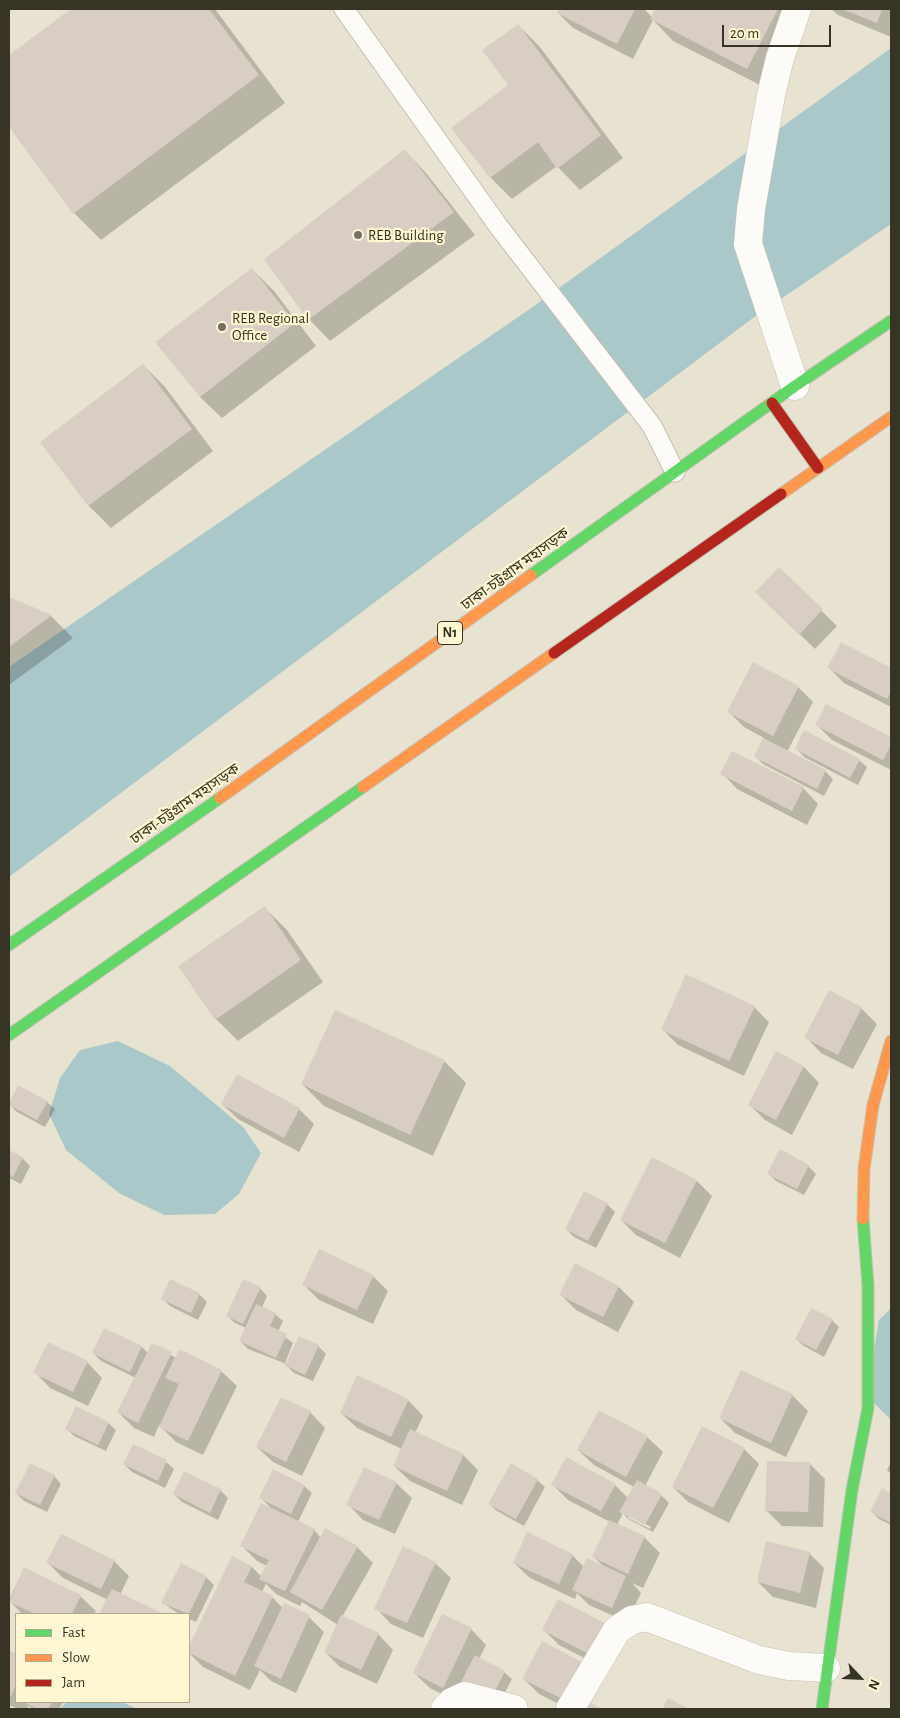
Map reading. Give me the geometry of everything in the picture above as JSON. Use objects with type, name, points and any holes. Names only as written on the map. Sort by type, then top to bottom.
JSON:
[{"type":"main road","name":"ঢাকা-চট্টগ্রাম মহাসড়ক","points":[[9,945],[225,795],[795,386],[891,321]]},
{"type":"main road","points":[[772,403],[818,468]]},
{"type":"main road","points":[[9,1035],[891,418]]},
{"type":"main road","points":[[822,1709],[826,1668],[852,1490],[868,1408],[868,1285],[863,1232],[864,1169],[873,1105],[891,1041]]},
{"type":"street","points":[[795,386],[748,244],[750,210],[771,95],[780,58],[797,9]]},
{"type":"street","points":[[570,1709],[617,1630],[632,1620],[647,1617],[759,1660],[789,1666],[826,1668]]},
{"type":"street","points":[[445,1709],[452,1702],[465,1696],[514,1709]]},
{"type":"lane","points":[[344,9],[499,227],[652,426],[676,472]]},
{"type":"water","points":[[891,48],[891,224],[753,318],[9,877],[9,667],[534,306]]},
{"type":"water","points":[[118,1041],[170,1066],[244,1128],[261,1153],[239,1194],[215,1214],[164,1215],[119,1193],[66,1150],[49,1114],[60,1078],[80,1050]]},
{"type":"water","points":[[891,1308],[891,1420],[866,1395],[879,1320]]},
{"type":"water","points":[[66,1703],[124,1703],[137,1709],[59,1709]]},
{"type":"building","points":[[71,9],[209,9],[259,75],[73,214],[9,127],[9,55]]},
{"type":"building","points":[[559,9],[635,9],[617,44],[557,13]]},
{"type":"building","points":[[655,9],[778,9],[747,69],[650,19]]},
{"type":"building","points":[[842,9],[882,9],[877,23]]},
{"type":"building","points":[[518,24],[601,135],[557,169],[538,142],[490,178],[451,128],[508,85],[482,50]]},
{"type":"building","name":"REB Building","points":[[405,149],[454,212],[308,320],[264,259]]},
{"type":"building","points":[[252,268],[295,323],[200,397],[155,342]]},
{"type":"building","points":[[143,364],[192,429],[88,506],[40,442]]},
{"type":"building","points":[[779,567],[823,609],[799,635],[755,592]]},
{"type":"building","points":[[9,597],[52,615],[9,647]]},
{"type":"building","points":[[841,642],[891,668],[891,691],[887,699],[827,668]]},
{"type":"building","points":[[753,662],[799,686],[773,736],[727,712]]},
{"type":"building","points":[[826,704],[891,737],[891,745],[883,760],[815,725]]},
{"type":"building","points":[[804,730],[860,759],[850,778],[795,749]]},
{"type":"building","points":[[763,738],[826,770],[817,789],[754,757]]},
{"type":"building","points":[[732,751],[804,787],[792,811],[720,774]]},
{"type":"building","points":[[265,906],[301,960],[215,1020],[178,966]]},
{"type":"building","points":[[686,974],[755,1006],[729,1061],[661,1030]]},
{"type":"building","points":[[829,990],[862,1007],[838,1055],[804,1038]]},
{"type":"building","points":[[335,1010],[445,1060],[410,1135],[301,1084]]},
{"type":"building","points":[[776,1051],[804,1066],[776,1120],[748,1105]]},
{"type":"building","points":[[237,1074],[300,1108],[284,1138],[221,1104]]},
{"type":"building","points":[[18,1085],[48,1101],[37,1120],[9,1105]]},
{"type":"building","points":[[780,1149],[809,1165],[797,1189],[767,1174]]},
{"type":"building","points":[[9,1150],[23,1157],[13,1177],[9,1175]]},
{"type":"building","points":[[652,1157],[697,1180],[665,1243],[620,1220]]},
{"type":"building","points":[[584,1191],[608,1203],[588,1241],[565,1229]]},
{"type":"building","points":[[319,1249],[374,1275],[357,1310],[302,1285]]},
{"type":"building","points":[[575,1263],[619,1286],[603,1317],[559,1295]]},
{"type":"building","points":[[170,1279],[200,1293],[191,1313],[161,1299]]},
{"type":"building","points":[[243,1279],[261,1287],[243,1324],[226,1316]]},
{"type":"building","points":[[256,1304],[276,1313],[270,1326],[287,1334],[276,1358],[239,1341]]},
{"type":"building","points":[[811,1308],[833,1319],[816,1350],[795,1339]]},
{"type":"building","points":[[104,1328],[142,1346],[130,1372],[92,1353]]},
{"type":"building","points":[[299,1336],[319,1345],[305,1375],[285,1365]]},
{"type":"building","points":[[48,1342],[88,1361],[73,1392],[33,1373]]},
{"type":"building","points":[[152,1343],[172,1352],[138,1423],[117,1412]]},
{"type":"building","points":[[179,1349],[222,1370],[188,1441],[159,1427],[179,1384],[165,1378]]},
{"type":"building","points":[[741,1370],[793,1394],[771,1443],[719,1418]]},
{"type":"building","points":[[357,1375],[409,1399],[391,1437],[340,1413]]},
{"type":"building","points":[[281,1397],[311,1411],[286,1462],[256,1447]]},
{"type":"building","points":[[76,1406],[109,1422],[98,1445],[65,1429]]},
{"type":"building","points":[[599,1410],[648,1436],[626,1477],[577,1450]]},
{"type":"building","points":[[702,1426],[745,1448],[713,1508],[672,1487]]},
{"type":"building","points":[[410,1429],[464,1454],[447,1491],[393,1466]]},
{"type":"building","points":[[133,1444],[167,1460],[158,1481],[123,1464]]},
{"type":"building","points":[[566,1457],[616,1484],[601,1511],[551,1485]]},
{"type":"building","points":[[767,1461],[810,1462],[808,1512],[765,1511]]},
{"type":"building","points":[[30,1463],[55,1475],[40,1505],[15,1493]]},
{"type":"building","points":[[511,1463],[538,1479],[516,1519],[488,1504]]},
{"type":"building","points":[[364,1467],[397,1482],[379,1520],[346,1505]]},
{"type":"building","points":[[273,1469],[305,1485],[291,1514],[259,1498]]},
{"type":"building","points":[[184,1471],[221,1489],[210,1513],[173,1494]]},
{"type":"building","points":[[637,1480],[662,1494],[645,1525],[619,1512]]},
{"type":"building","points":[[882,1488],[891,1493],[891,1523],[870,1512]]},
{"type":"building","points":[[261,1503],[315,1529],[285,1591],[259,1579],[269,1560],[240,1546]]},
{"type":"building","points":[[609,1520],[645,1536],[628,1574],[592,1557]]},
{"type":"building","points":[[325,1528],[358,1546],[322,1610],[290,1592]]},
{"type":"building","points":[[527,1532],[573,1554],[559,1584],[513,1563]]},
{"type":"building","points":[[61,1534],[115,1560],[101,1589],[46,1563]]},
{"type":"building","points":[[766,1541],[810,1552],[800,1593],[757,1582]]},
{"type":"building","points":[[403,1546],[436,1562],[407,1623],[374,1609]]},
{"type":"building","points":[[232,1556],[252,1566],[244,1582],[273,1596],[235,1676],[190,1654],[190,1644]]},
{"type":"building","points":[[587,1558],[626,1576],[612,1608],[572,1590]]},
{"type":"building","points":[[181,1563],[207,1576],[189,1613],[161,1603]]},
{"type":"building","points":[[24,1567],[81,1595],[72,1613],[33,1613],[9,1602]]},
{"type":"building","points":[[112,1589],[162,1613],[100,1613]]},
{"type":"building","points":[[558,1599],[605,1623],[589,1654],[542,1630]]},
{"type":"building","points":[[284,1603],[310,1615],[281,1679],[254,1666]]},
{"type":"building","points":[[442,1614],[472,1628],[443,1688],[413,1673]]},
{"type":"building","points":[[341,1615],[379,1633],[361,1670],[324,1652]]},
{"type":"building","points":[[542,1641],[584,1663],[565,1700],[522,1679]]},
{"type":"building","points":[[9,1650],[15,1653],[15,1687],[9,1700]]},
{"type":"building","points":[[475,1655],[505,1671],[492,1697],[461,1682]]},
{"type":"building","points":[[668,1698],[689,1709],[662,1709]]},
{"type":"building","points":[[584,1700],[603,1709],[579,1709]]},
{"type":"building","points":[[25,1703],[51,1703],[48,1709],[38,1709]]},
{"type":"traffic: fast","points":[[531,575],[795,386],[891,321]]},
{"type":"traffic: fast","points":[[9,1035],[363,787]]},
{"type":"traffic: fast","points":[[9,945],[220,798]]},
{"type":"traffic: fast","points":[[822,1709],[852,1490],[868,1408],[868,1285],[863,1219]]},
{"type":"traffic: slow","points":[[781,494],[891,417]]},
{"type":"traffic: slow","points":[[220,798],[531,575]]},
{"type":"traffic: slow","points":[[363,787],[554,653]]},
{"type":"traffic: slow","points":[[863,1219],[864,1169],[873,1105],[891,1041]]},
{"type":"traffic: jam","points":[[772,403],[818,468]]},
{"type":"traffic: jam","points":[[554,653],[781,494]]},
{"type":"place","name":"REB Building","points":[[358,235]]},
{"type":"place","name":"REB Regional Office","points":[[222,327]]}]
